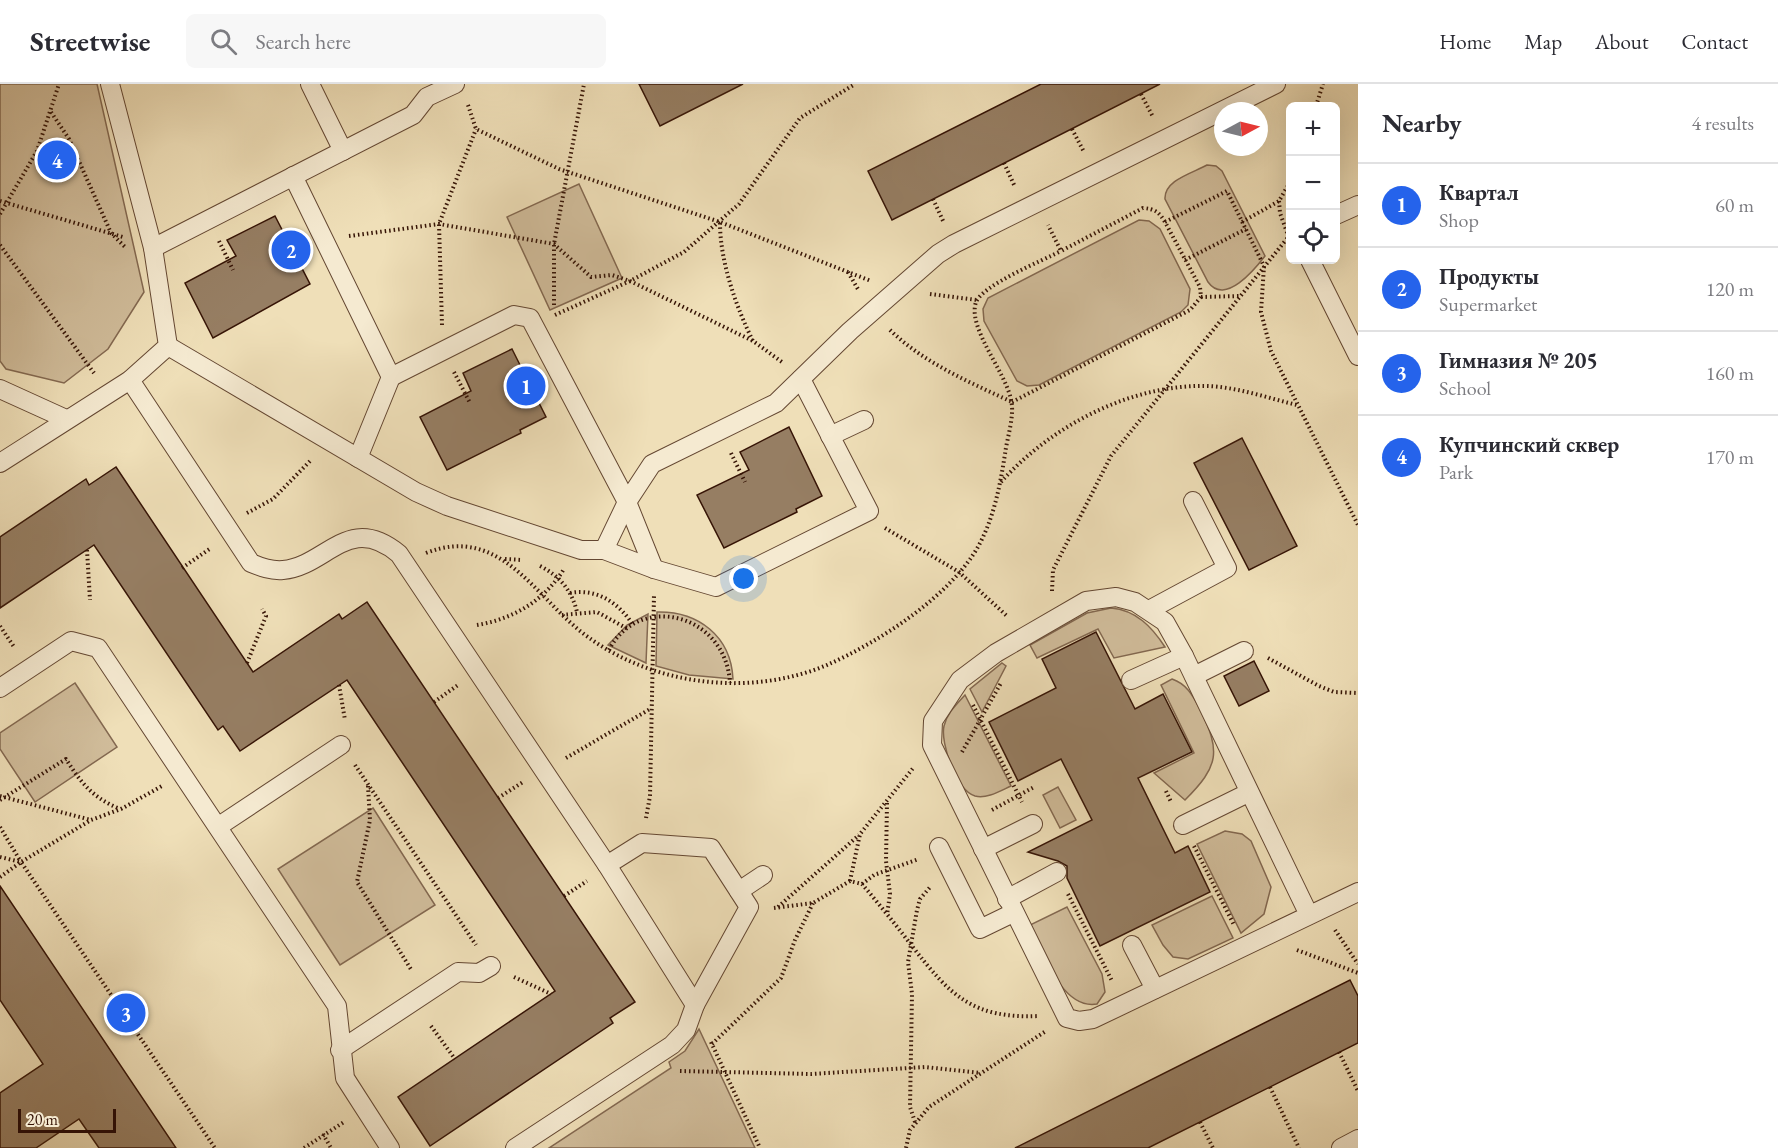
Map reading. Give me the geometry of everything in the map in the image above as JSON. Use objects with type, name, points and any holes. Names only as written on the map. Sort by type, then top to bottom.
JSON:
[{"type":"lane","points":[[110,84],[153,248],[168,346]]},
{"type":"lane","points":[[310,84],[343,151]]},
{"type":"lane","points":[[604,550],[627,502],[652,464],[776,403],[871,313],[938,254],[954,243],[1276,84]]},
{"type":"lane","points":[[153,248],[413,115],[427,97],[460,90]]},
{"type":"lane","points":[[293,176],[392,376]]},
{"type":"lane","points":[[1340,213],[1358,205]]},
{"type":"lane","points":[[1312,264],[1358,356]]},
{"type":"lane","points":[[358,458],[392,376],[514,315],[530,318],[627,502],[654,569]]},
{"type":"lane","points":[[0,463],[130,380],[168,346]]},
{"type":"lane","points":[[168,346],[416,492],[447,506],[576,548],[604,550],[654,569],[716,587],[869,511],[801,379]]},
{"type":"lane","points":[[130,380],[223,535],[251,563],[283,570],[301,565],[338,543],[368,539],[391,547],[405,561],[545,772],[601,870],[694,1005]]},
{"type":"lane","points":[[0,389],[66,419]]},
{"type":"lane","points":[[830,436],[864,420]]},
{"type":"lane","points":[[1149,610],[1227,568],[1193,501]]},
{"type":"lane","points":[[1315,912],[1275,830],[1248,793],[1194,676],[1165,622],[1135,602],[1116,597],[1098,598],[1086,602],[996,653],[960,680],[933,721],[932,745],[1067,1018],[1079,1021],[1093,1019],[1358,892]]},
{"type":"lane","points":[[0,688],[71,641],[98,648],[219,826],[337,1006],[340,1050],[345,1078],[390,1148]]},
{"type":"lane","points":[[1194,676],[1244,651]]},
{"type":"lane","points":[[1131,680],[1184,656]]},
{"type":"lane","points":[[219,826],[341,745]]},
{"type":"lane","points":[[1183,825],[1248,793]]},
{"type":"lane","points":[[983,849],[1033,824]]},
{"type":"lane","points":[[515,1148],[672,1045],[686,1030],[694,1005],[749,907],[711,848],[642,843],[601,870]]},
{"type":"lane","points":[[943,854],[980,929],[1057,872]]},
{"type":"lane","points":[[739,891],[763,875]]},
{"type":"lane","points":[[1132,945],[1155,989]]},
{"type":"lane","points":[[340,1050],[458,972],[479,973],[491,966]]},
{"type":"lane","points":[[1341,1148],[1358,1139]]},
{"type":"path","points":[[0,214],[37,151],[59,84]]},
{"type":"path","points":[[585,84],[554,244],[554,305],[547,309],[551,316],[630,281],[684,252],[739,204],[800,118],[855,84]]},
{"type":"path","points":[[1317,102],[1323,84]]},
{"type":"path","points":[[460,90],[476,129],[559,169],[568,170],[720,222],[897,290],[977,300]]},
{"type":"path","points":[[51,112],[69,139],[111,233]]},
{"type":"path","points":[[470,404],[444,349],[439,286],[439,224],[476,129]]},
{"type":"path","points":[[1286,190],[1280,201],[1280,213],[1286,228]]},
{"type":"path","points":[[1165,222],[1227,191],[1264,266],[1262,312],[1266,339],[1358,525]]},
{"type":"path","points":[[0,201],[111,233],[153,248]]},
{"type":"path","points":[[1242,222],[1280,201]]},
{"type":"path","points":[[1036,203],[1061,251]]},
{"type":"path","points":[[405,561],[431,551],[451,548],[478,549],[503,559],[521,572],[562,615],[609,650],[652,669],[698,681],[730,683],[770,680],[800,675],[842,658],[907,618],[940,592],[969,561],[986,531],[1001,482],[1012,402],[1006,382],[976,323],[977,300],[988,289],[1143,208],[1153,209],[1160,213],[1200,287],[1201,297],[1190,310],[1012,402]]},
{"type":"path","points":[[720,222],[720,241],[738,305],[753,341]]},
{"type":"path","points":[[324,239],[439,224],[554,244],[591,276],[612,274],[630,281],[753,341],[795,371],[801,379]]},
{"type":"path","points":[[1185,260],[1246,229]]},
{"type":"path","points":[[1052,621],[1053,570],[1111,456],[1286,239]]},
{"type":"path","points":[[0,245],[80,356],[110,392]]},
{"type":"path","points":[[848,272],[871,313],[905,345],[956,376],[1012,402]]},
{"type":"path","points":[[1201,297],[1240,296]]},
{"type":"path","points":[[1001,482],[1030,453],[1062,431],[1109,406],[1163,390],[1195,386],[1224,388],[1298,406]]},
{"type":"path","points":[[720,430],[746,482]]},
{"type":"path","points":[[183,568],[223,535],[240,517],[273,499],[328,440]]},
{"type":"path","points":[[869,511],[876,522],[959,572],[1029,634]]},
{"type":"path","points":[[452,632],[516,614],[542,596],[558,578],[576,548]]},
{"type":"path","points":[[87,550],[90,600]]},
{"type":"path","points":[[503,559],[532,562],[558,578],[570,593],[577,612]]},
{"type":"path","points":[[642,843],[650,796],[654,569]]},
{"type":"path","points":[[570,593],[589,592],[600,596],[620,608],[630,627]]},
{"type":"path","points":[[247,663],[266,616],[262,609]]},
{"type":"path","points":[[562,615],[577,612],[605,615],[630,627]]},
{"type":"path","points":[[609,650],[630,627],[653,618],[685,620],[704,629],[714,638],[725,655],[730,683]]},
{"type":"path","points":[[0,626],[16,650]]},
{"type":"path","points":[[1244,651],[1277,662],[1303,679],[1334,692],[1358,693]]},
{"type":"path","points":[[434,702],[464,681]]},
{"type":"path","points":[[339,685],[345,723]]},
{"type":"path","points":[[545,772],[587,743],[651,709]]},
{"type":"path","points":[[341,745],[493,971],[501,972],[551,994]]},
{"type":"path","points":[[777,908],[860,834],[932,745]]},
{"type":"path","points":[[0,801],[66,759],[82,785],[102,801],[121,809]]},
{"type":"path","points":[[0,877],[91,820],[121,809],[184,774]]},
{"type":"path","points":[[368,785],[370,820],[357,882],[414,975]]},
{"type":"path","points":[[969,823],[1034,787]]},
{"type":"path","points":[[1166,791],[1244,945]]},
{"type":"path","points":[[0,796],[91,820]]},
{"type":"path","points":[[887,802],[887,870],[890,894],[888,915]]},
{"type":"path","points":[[0,827],[21,862],[215,1148]]},
{"type":"path","points":[[749,907],[777,908],[813,903],[850,880],[860,834]]},
{"type":"path","points":[[862,884],[867,879],[887,870],[943,854]]},
{"type":"path","points":[[915,1122],[910,1107],[912,994],[908,962],[920,899],[943,854]]},
{"type":"path","points":[[0,857],[21,862]]},
{"type":"path","points":[[564,896],[601,870]]},
{"type":"path","points":[[850,880],[862,884],[952,993],[970,1004],[1010,1015],[1051,1015],[1067,1018]]},
{"type":"path","points":[[712,1044],[781,978],[795,939],[813,903]]},
{"type":"path","points":[[1315,912],[1358,964]]},
{"type":"path","points":[[1289,948],[1358,974]]},
{"type":"path","points":[[694,1005],[760,1148]]},
{"type":"path","points":[[906,1148],[915,1122],[929,1107],[1067,1018]]},
{"type":"path","points":[[431,1026],[454,1059]]},
{"type":"path","points":[[1339,1052],[1358,1091]]},
{"type":"path","points":[[672,1070],[811,1074],[945,1068],[981,1073]]},
{"type":"path","points":[[1270,1087],[1299,1148]]},
{"type":"path","points":[[1200,1122],[1213,1148]]},
{"type":"path","points":[[304,1148],[330,1129]]},
{"type":"path","points":[[323,1134],[331,1148]]},
{"type":"shaded area","points":[[0,84],[97,84],[144,292],[108,349],[64,383],[6,369],[0,361]]},
{"type":"shaded area","points":[[1207,165],[1216,166],[1222,171],[1265,256],[1239,283],[1223,290],[1215,288],[1208,282],[1165,199],[1166,192],[1174,182]]},
{"type":"shaded area","points":[[579,184],[622,278],[550,310],[507,217]]},
{"type":"shaded area","points":[[1139,220],[1149,221],[1160,229],[1190,289],[1188,305],[1181,312],[1039,385],[1027,386],[1017,381],[984,321],[983,309],[988,298]]},
{"type":"shaded area","points":[[1111,608],[1136,616],[1155,633],[1165,647],[1114,658],[1098,629],[1037,658],[1030,645],[1087,613]]},
{"type":"shaded area","points":[[657,612],[686,616],[710,629],[726,650],[733,679],[689,675],[656,666]]},
{"type":"shaded area","points":[[648,614],[646,663],[608,645],[627,625]]},
{"type":"shaded area","points":[[1002,663],[1006,666],[982,712],[970,689]]},
{"type":"shaded area","points":[[1172,679],[1186,687],[1195,700],[1207,724],[1213,748],[1210,768],[1185,800],[1154,773],[1194,753],[1161,685]]},
{"type":"shaded area","points":[[75,683],[117,747],[35,802],[0,749],[0,733]]},
{"type":"shaded area","points":[[965,695],[1011,786],[980,797],[968,792],[956,776],[947,754],[943,734],[947,717]]},
{"type":"shaded area","points":[[1058,787],[1076,820],[1060,828],[1043,795]]},
{"type":"shaded area","points":[[373,808],[435,905],[340,965],[278,869]]},
{"type":"shaded area","points":[[1225,831],[1242,834],[1251,841],[1271,887],[1264,914],[1241,933],[1197,844]]},
{"type":"shaded area","points":[[1212,896],[1233,938],[1188,959],[1173,957],[1152,925]]},
{"type":"shaded area","points":[[1067,907],[1102,974],[1105,992],[1097,1004],[1084,1003],[1073,998],[1063,988],[1047,963],[1030,925]]},
{"type":"shaded area","points":[[699,1029],[755,1148],[549,1148],[671,1068],[669,1062],[685,1051]]},
{"type":"building","points":[[639,84],[743,84],[660,126]]},
{"type":"building","points":[[1041,84],[1160,84],[892,220],[868,171]]},
{"type":"building","points":[[275,216],[310,284],[213,338],[185,283],[236,256],[227,240]]},
{"type":"building","points":[[512,349],[546,417],[520,430],[521,433],[447,470],[420,417],[471,391],[463,373]]},
{"type":"building","points":[[789,427],[822,496],[796,509],[797,512],[724,548],[697,495],[749,470],[740,452]]},
{"type":"building","points":[[1242,438],[1297,546],[1249,570],[1194,463]]},
{"type":"building","points":[[116,467],[253,672],[339,614],[342,619],[367,602],[635,1002],[610,1018],[613,1023],[430,1146],[398,1097],[555,991],[347,680],[240,751],[223,726],[218,730],[94,545],[0,608],[0,537],[86,479],[89,485]]},
{"type":"building","points":[[1096,632],[1135,709],[1163,694],[1192,752],[1138,778],[1175,853],[1188,846],[1210,892],[1100,946],[1067,878],[1067,866],[1028,852],[1092,820],[1061,759],[1018,781],[989,722],[1056,688],[1042,659]]},
{"type":"building","points":[[1254,661],[1269,691],[1239,706],[1224,676]]},
{"type":"building","points":[[0,886],[176,1148],[99,1148],[79,1119],[36,1148],[0,1148],[0,1093],[43,1064],[0,1000]]},
{"type":"building","points":[[1350,980],[1358,996],[1358,1043],[1148,1148],[1015,1148]]},
{"type":"place","name":"Купчинский сквер","points":[[57,160]]},
{"type":"place","name":"Продукты","points":[[291,250]]},
{"type":"place","name":"Квартал","points":[[526,386]]},
{"type":"place","name":"Гимназия № 205","points":[[126,1013]]}]
